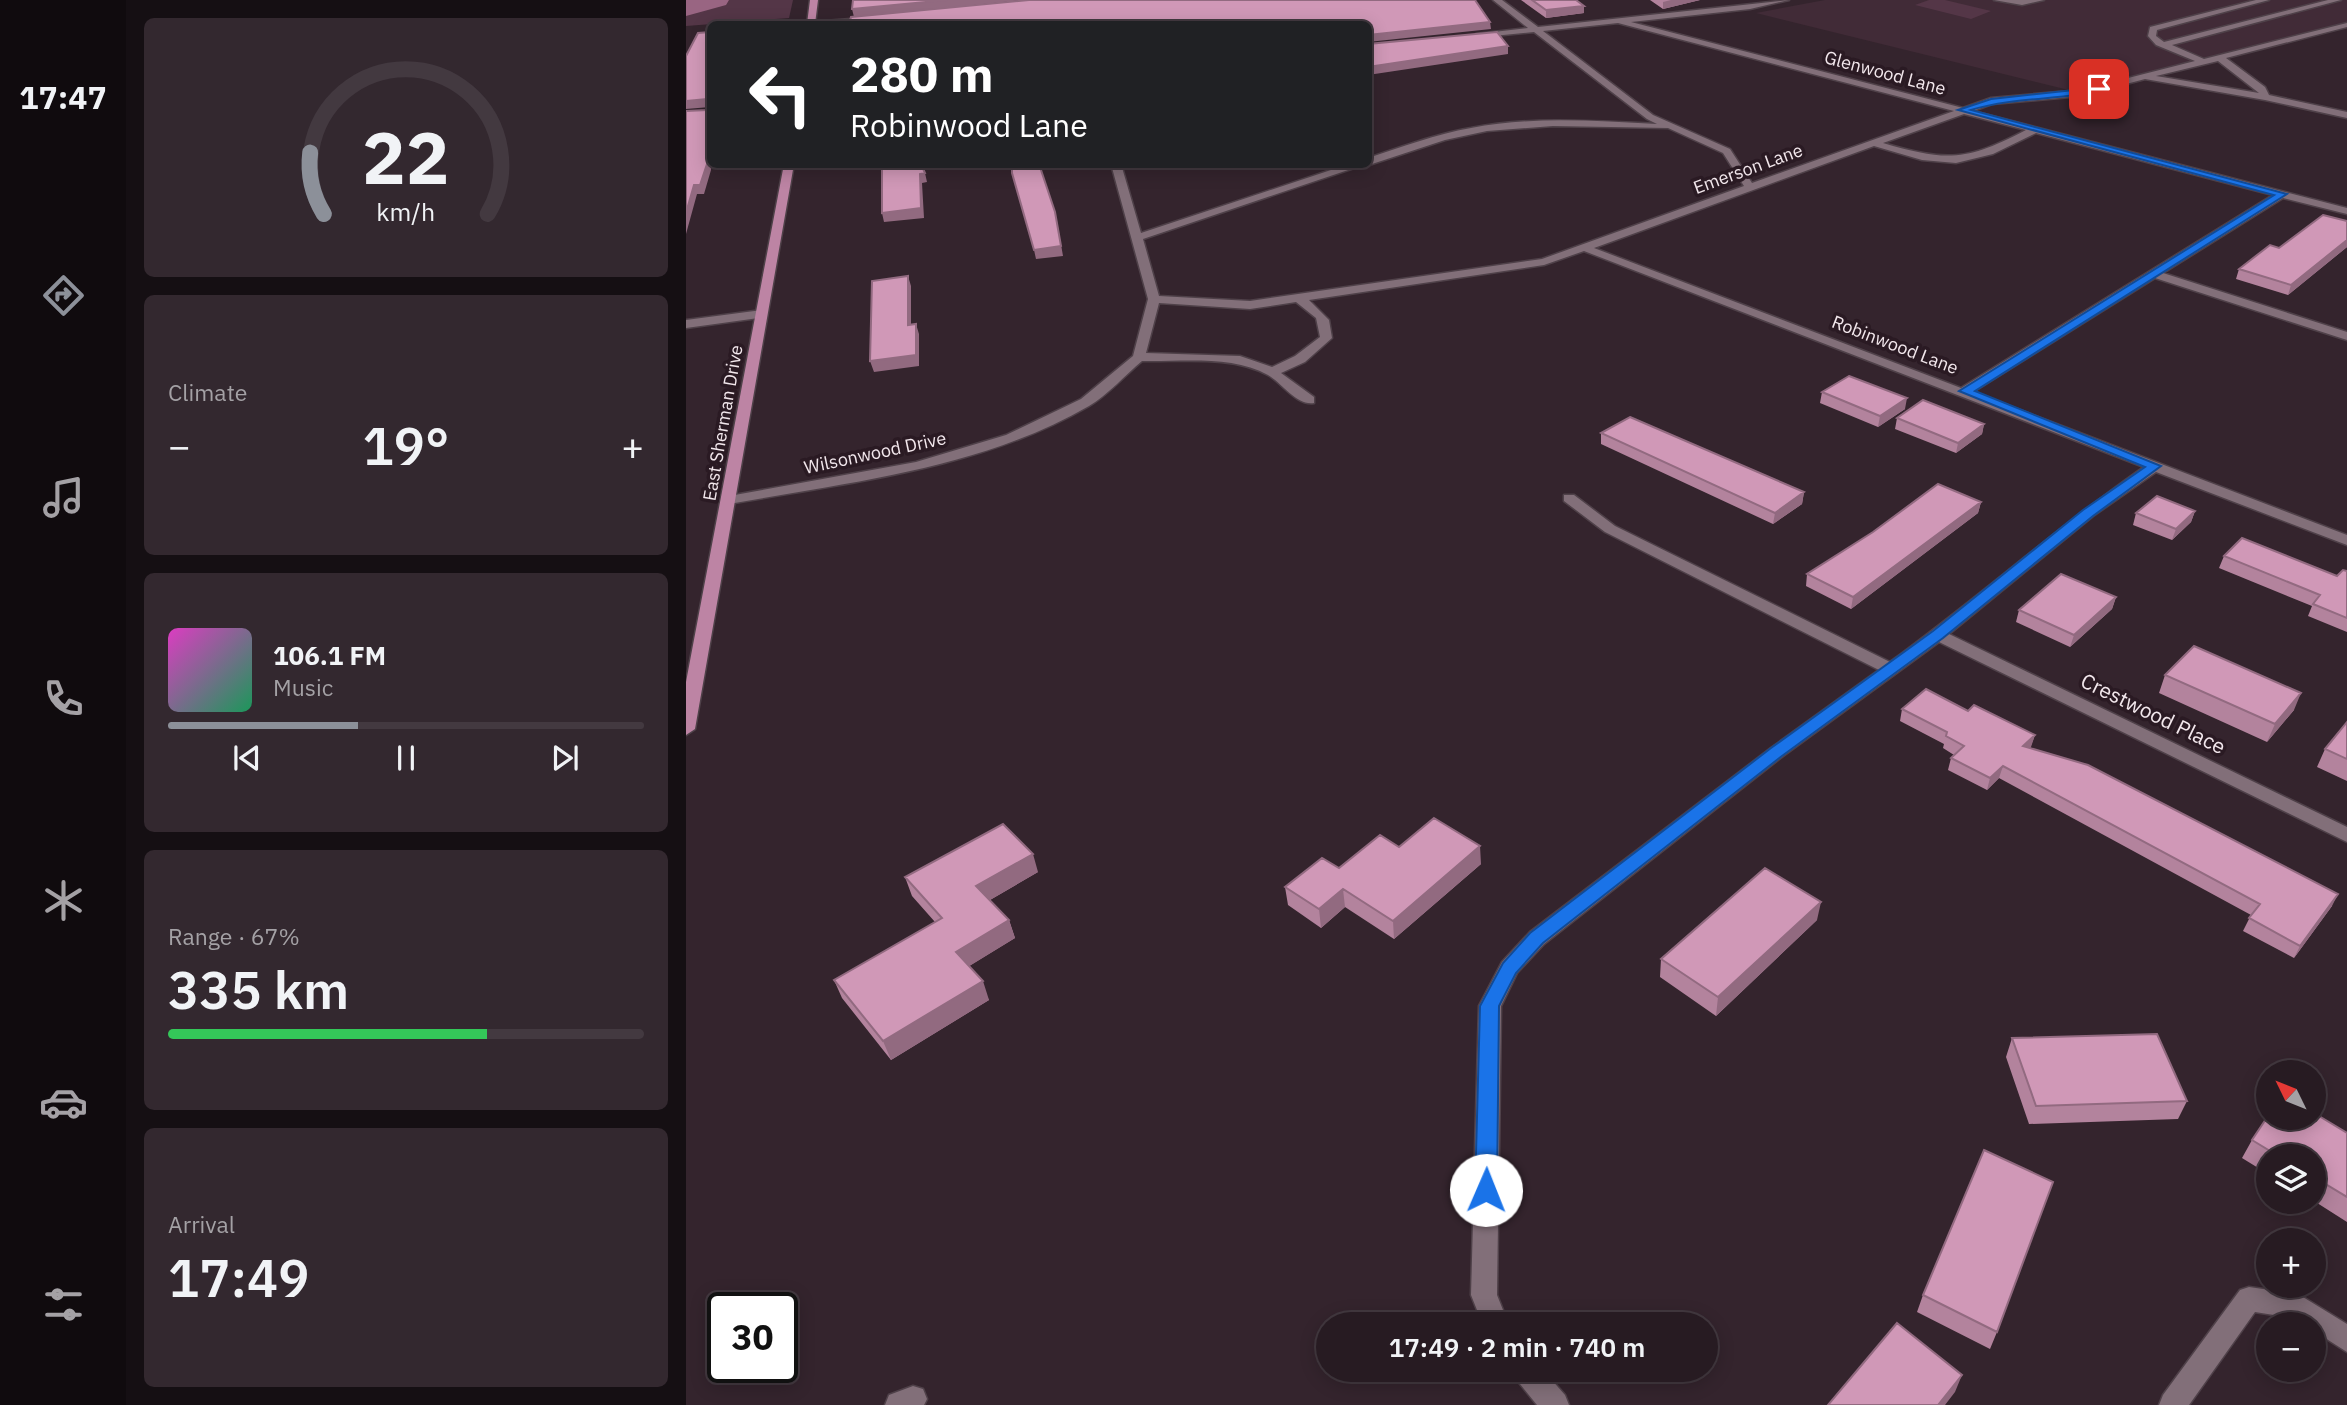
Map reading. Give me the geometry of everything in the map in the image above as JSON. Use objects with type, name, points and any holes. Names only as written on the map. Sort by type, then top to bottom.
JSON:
[{"type":"main road","points":[[811,21],[814,0]]},
{"type":"main road","name":"East Sherman Drive","points":[[686,729],[788,168]]},
{"type":"street","points":[[1497,0],[1650,117],[1727,151],[1750,188]]},
{"type":"street","points":[[1472,37],[1785,0]]},
{"type":"street","points":[[1998,0],[2022,3],[2040,0]]},
{"type":"street","points":[[2204,62],[2163,45],[2152,36],[2153,29],[2264,0]]},
{"type":"street","points":[[2163,45],[2337,0]]},
{"type":"street","points":[[852,21],[880,19]]},
{"type":"street","name":"Glenwood Lane","points":[[1618,21],[2347,211]]},
{"type":"street","name":"Emerson Lane","points":[[1154,299],[1250,305],[1301,300],[1519,267],[1568,256],[1962,110],[2017,97],[2081,93],[2347,25]]},
{"type":"street","points":[[2323,31],[2347,36]]},
{"type":"street","points":[[2221,58],[2262,89],[2265,97]]},
{"type":"street","points":[[2146,77],[2265,97],[2347,115]]},
{"type":"street","points":[[1372,161],[1443,137],[1486,128],[1567,122],[1677,128]]},
{"type":"street","points":[[1873,143],[1945,163],[1987,154],[2036,129]]},
{"type":"street","points":[[1117,168],[1139,237],[1154,299],[1139,357],[1240,360],[1272,372],[1309,400]]},
{"type":"street","points":[[1139,237],[1349,168]]},
{"type":"street","points":[[1965,391],[2282,194]]},
{"type":"street","name":"Robinwood Lane","points":[[1585,248],[1965,391],[2347,540]]},
{"type":"street","points":[[2155,274],[2347,336]]},
{"type":"street","points":[[1272,372],[1300,359],[1326,338],[1328,324],[1320,313],[1301,300]]},
{"type":"street","points":[[686,324],[762,314]]},
{"type":"street","name":"Wilsonwood Drive","points":[[729,499],[918,466],[1011,438],[1086,402],[1139,357]]},
{"type":"street","points":[[1491,1312],[1484,1295],[1490,1006],[1509,968],[1548,929],[1777,752],[1938,635],[2088,513],[2155,466]]},
{"type":"street","points":[[1569,498],[1610,529],[1891,669]]},
{"type":"street","name":"Crestwood Place","points":[[1938,635],[2347,835]]},
{"type":"street","points":[[2174,1405],[2249,1299],[2298,1306],[2347,1339]]},
{"type":"street","points":[[1535,1382],[1555,1405]]},
{"type":"shaded area","points":[[686,0],[793,0],[789,18],[707,21],[707,24],[686,26]]},
{"type":"shaded area","points":[[1825,0],[2347,0],[2347,25],[2081,93],[1756,13]]},
{"type":"shaded area","points":[[1929,0],[1945,0],[1991,11],[1971,19],[1915,5]]},
{"type":"building","points":[[853,0],[947,0],[852,9]]},
{"type":"building","points":[[1029,0],[1475,0],[1490,22],[1372,35],[1372,21],[850,21],[851,17]]},
{"type":"building","points":[[1532,0],[1576,0],[1584,6],[1546,10]]},
{"type":"building","points":[[707,32],[707,99],[686,101],[686,56],[698,33]]},
{"type":"building","points":[[1497,32],[1508,46],[1372,66],[1372,44]]},
{"type":"building","points":[[707,110],[707,164],[700,185],[694,185],[686,213],[686,111]]},
{"type":"building","points":[[882,168],[923,168],[925,173],[920,174],[921,208],[882,213]]},
{"type":"building","points":[[1012,168],[1040,168],[1055,212],[1061,246],[1034,250]]},
{"type":"building","points":[[2323,215],[2347,221],[2347,240],[2291,285],[2239,269],[2270,245],[2279,248]]},
{"type":"building","points":[[908,276],[908,325],[916,324],[916,355],[870,361],[872,281]]},
{"type":"building","points":[[1849,376],[1907,398],[1880,416],[1822,392]]},
{"type":"building","points":[[1923,400],[1984,424],[1958,443],[1897,418]]},
{"type":"building","points":[[1630,417],[1804,492],[1775,513],[1601,433]]},
{"type":"building","points":[[1938,484],[1981,502],[1853,597],[1807,574],[1873,532]]},
{"type":"building","points":[[2157,496],[2195,511],[2176,529],[2136,513]]},
{"type":"building","points":[[2242,538],[2337,576],[2343,570],[2347,571],[2347,618],[2313,604],[2320,595],[2224,556]]},
{"type":"building","points":[[2061,574],[2116,597],[2074,635],[2019,610]]},
{"type":"building","points":[[2194,646],[2301,693],[2275,724],[2165,675]]},
{"type":"building","points":[[1926,689],[1968,711],[1974,705],[2035,735],[2023,746],[2088,765],[2338,894],[2300,946],[2249,918],[2260,904],[2003,766],[1990,778],[1951,758],[1964,746],[1946,736],[1947,732],[1902,709]]},
{"type":"building","points":[[2347,722],[2347,759],[2325,749]]},
{"type":"building","points":[[1434,818],[1480,846],[1393,921],[1343,889],[1319,909],[1285,887],[1322,858],[1339,868],[1380,835],[1399,847]]},
{"type":"building","points":[[1003,824],[1033,854],[976,886],[1009,920],[956,952],[983,981],[883,1041],[834,980],[942,918],[905,877]]},
{"type":"building","points":[[1765,868],[1821,902],[1718,997],[1661,959]]},
{"type":"building","points":[[2157,1034],[2187,1101],[2036,1106],[2012,1038]]},
{"type":"building","points":[[2326,1120],[2347,1133],[2347,1197],[2326,1184],[2326,1144],[2259,1144],[2252,1140],[2259,1130],[2326,1130]]},
{"type":"building","points":[[1984,1150],[2053,1182],[1997,1332],[1923,1295]]},
{"type":"building","points":[[1897,1323],[1962,1375],[1938,1405],[1828,1405]]},
{"type":"waterway","points":[[686,8],[717,0]]},
{"type":"route","points":[[1486,1190],[1490,1006],[1509,968],[1537,938],[1777,752],[1938,635],[2088,513],[2155,466],[1965,391],[2282,194],[1962,110],[2017,97],[2066,96],[2099,89]]}]
